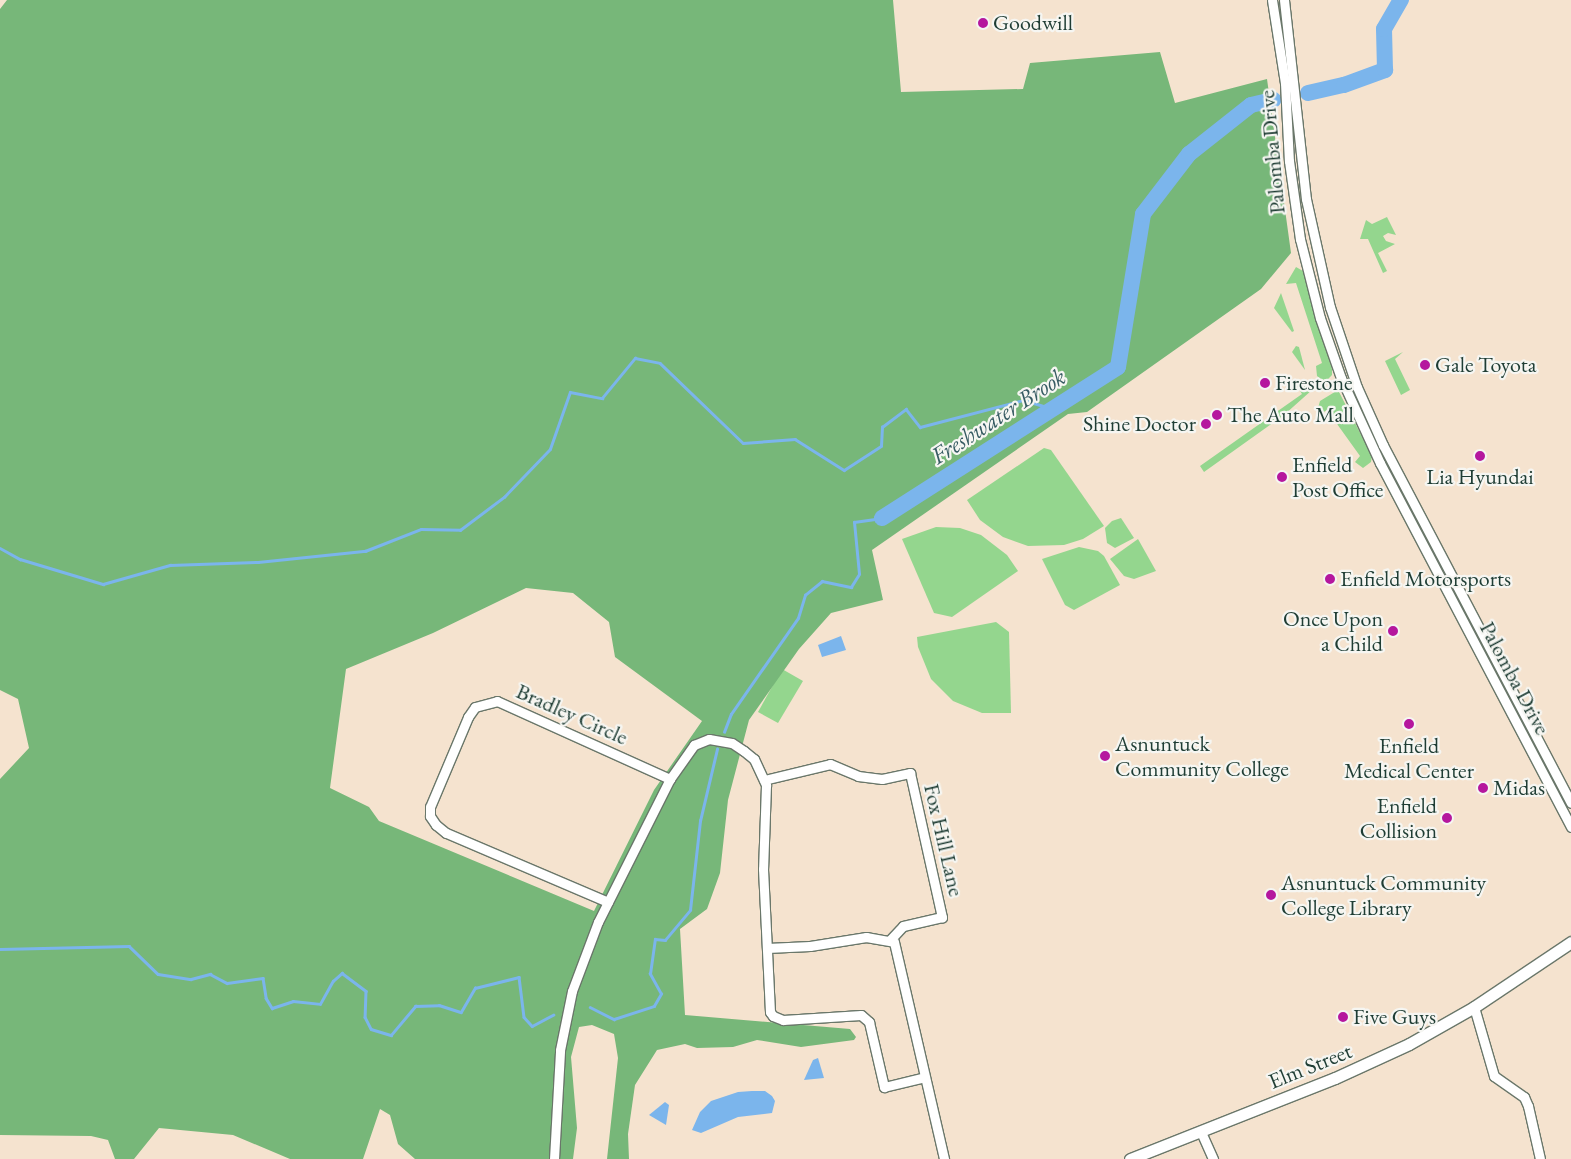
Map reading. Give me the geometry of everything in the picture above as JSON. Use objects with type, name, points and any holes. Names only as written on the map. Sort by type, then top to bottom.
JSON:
[{"type":"main road","name":"Elm Street","points":[[1130,1159],[1361,1067],[1436,1031],[1571,942]]},
{"type":"street","name":"Palomba Drive","points":[[1272,0],[1281,51],[1290,161],[1303,250],[1320,318],[1341,378],[1380,463],[1571,827]]},
{"type":"street","name":"Palomba Drive","points":[[1284,0],[1292,51],[1306,199],[1315,247],[1330,308],[1352,372],[1384,444],[1571,803]]},
{"type":"street","points":[[1281,51],[1292,51]]},
{"type":"street","points":[[1303,250],[1315,247]]},
{"type":"street","points":[[1341,378],[1352,372]]},
{"type":"street","points":[[1425,547],[1431,534]]},
{"type":"street","name":"Bradley Circle","points":[[608,902],[440,830],[436,825],[430,816],[430,807],[468,718],[475,707],[497,701],[670,779]]},
{"type":"street","points":[[554,1159],[560,1050],[572,991],[608,902],[670,779],[694,745],[709,739],[732,743],[754,760],[764,780],[767,799],[763,869],[773,1016],[783,1020],[860,1015],[869,1022],[884,1087],[925,1077]]},
{"type":"street","name":"Fox Hill Lane","points":[[764,780],[830,764],[858,776],[882,779],[910,773],[942,917],[904,926],[890,940]]},
{"type":"street","points":[[767,948],[810,946],[866,937],[890,940],[897,948],[944,1159]]},
{"type":"street","points":[[1474,1007],[1494,1076],[1524,1097],[1528,1106],[1540,1159]]},
{"type":"street","points":[[1201,1132],[1213,1159]]},
{"type":"green space","points":[[7,0],[893,0],[901,92],[1023,89],[1030,63],[1160,52],[1175,103],[1267,79],[1291,253],[1261,289],[1087,412],[1068,414],[872,550],[883,600],[831,613],[799,649],[749,720],[728,800],[720,873],[707,909],[680,929],[685,1015],[850,1029],[856,1037],[854,1040],[801,1047],[757,1040],[733,1047],[697,1048],[685,1044],[657,1050],[635,1085],[628,1134],[629,1159],[607,1159],[618,1058],[614,1034],[592,1025],[579,1027],[571,1057],[577,1128],[573,1159],[415,1159],[398,1144],[390,1115],[380,1109],[363,1159],[290,1159],[233,1135],[159,1128],[134,1159],[115,1159],[108,1140],[91,1136],[0,1135],[0,779],[29,748],[18,699],[0,690],[0,9]],"holes":[[[526,588],[573,593],[609,622],[615,657],[702,721],[654,790],[594,911],[379,821],[369,807],[330,788],[346,669],[433,633]]]},
{"type":"green space","points":[[1387,217],[1396,235],[1388,233],[1383,236],[1386,241],[1395,244],[1378,253],[1387,271],[1383,273],[1368,239],[1360,239],[1366,220],[1372,224]]},
{"type":"green space","points":[[1296,267],[1303,271],[1332,369],[1332,375],[1325,382],[1317,376],[1316,366],[1322,363],[1296,283],[1286,284]]},
{"type":"green space","points":[[1281,293],[1294,331],[1292,332],[1274,308]]},
{"type":"green space","points":[[1296,346],[1299,347],[1305,370],[1292,352]]},
{"type":"green space","points":[[1403,352],[1395,359],[1410,390],[1401,395],[1385,361]]},
{"type":"green space","points":[[1306,382],[1312,390],[1284,415],[1204,472],[1200,466],[1302,394],[1297,386]]},
{"type":"green space","points":[[1338,390],[1372,456],[1371,462],[1363,468],[1355,462],[1360,456],[1327,410],[1322,413],[1318,408],[1320,401]]},
{"type":"green space","points":[[1044,448],[1051,450],[1104,526],[1083,539],[1064,545],[1028,546],[1003,537],[980,520],[967,500]]},
{"type":"green space","points":[[1121,518],[1134,538],[1115,548],[1107,543],[1105,528],[1112,521]]},
{"type":"green space","points":[[936,527],[960,528],[981,535],[1007,555],[1018,571],[952,617],[934,613],[902,539]]},
{"type":"green space","points":[[1138,539],[1156,571],[1134,579],[1124,576],[1110,559]]},
{"type":"green space","points":[[1079,547],[1098,551],[1104,556],[1120,585],[1074,610],[1065,605],[1042,559]]},
{"type":"green space","points":[[996,622],[1009,632],[1011,713],[982,713],[953,701],[931,679],[918,647],[917,637]]},
{"type":"green space","points":[[782,669],[803,681],[778,723],[758,712]]},
{"type":"water","points":[[841,636],[846,650],[822,657],[818,645]]},
{"type":"water","points":[[818,1058],[824,1078],[804,1080],[813,1060]]},
{"type":"water","points":[[765,1091],[772,1096],[775,1101],[772,1113],[738,1117],[701,1133],[692,1130],[700,1112],[711,1101],[738,1092]]},
{"type":"water","points":[[665,1102],[669,1105],[666,1125],[649,1115]]},
{"type":"waterway","name":"Freshwater Brook","points":[[1308,93],[1344,85],[1385,70],[1384,29],[1401,0]]},
{"type":"waterway","name":"Freshwater Brook","points":[[882,518],[1118,367],[1143,214],[1189,154],[1251,105],[1273,100]]},
{"type":"waterway","points":[[0,548],[20,559],[103,584],[170,565],[258,562],[365,551],[421,529],[460,530],[504,497],[550,449],[570,392],[602,398],[635,358],[660,363],[743,443],[795,439],[844,470],[881,446],[882,427],[906,409],[920,427],[1024,400],[1054,409]]},
{"type":"waterway","name":"Freshwater Brook","points":[[724,732],[731,714],[798,618],[805,595],[822,581],[851,587],[859,574],[854,522],[882,518]]},
{"type":"waterway","name":"Freshwater Brook","points":[[590,1007],[614,1019],[654,1006],[661,994],[650,974],[655,939],[665,940],[690,910],[700,821],[717,749]]},
{"type":"waterway","name":"Freshwater Brook","points":[[0,949],[129,946],[158,974],[191,979],[210,974],[227,983],[263,978],[266,998],[272,1008],[293,1001],[320,1004],[333,981],[342,973],[366,991],[365,1017],[371,1029],[391,1035],[415,1006],[439,1005],[461,1012],[475,988],[519,977],[524,1017],[532,1026],[553,1015]]},
{"type":"place","name":"Goodwill","points":[[983,23]]},
{"type":"place","name":"Gale Toyota","points":[[1425,365]]},
{"type":"place","name":"Firestone","points":[[1265,383]]},
{"type":"place","name":"The Auto Mall","points":[[1217,415]]},
{"type":"place","name":"Shine Doctor","points":[[1206,424]]},
{"type":"place","name":"Lia Hyundai","points":[[1480,456]]},
{"type":"place","name":"Enfield Post Office","points":[[1282,477]]},
{"type":"place","name":"Enfield Motorsports","points":[[1330,579]]},
{"type":"place","name":"Once Upon a Child","points":[[1393,631]]},
{"type":"place","name":"Enfield Medical Center","points":[[1409,724]]},
{"type":"place","name":"Asnuntuck Community College","points":[[1105,756]]},
{"type":"place","name":"Midas","points":[[1483,788]]},
{"type":"place","name":"Enfield Collision","points":[[1447,818]]},
{"type":"place","name":"Asnuntuck Community College Library","points":[[1271,895]]},
{"type":"place","name":"Five Guys","points":[[1343,1017]]}]
